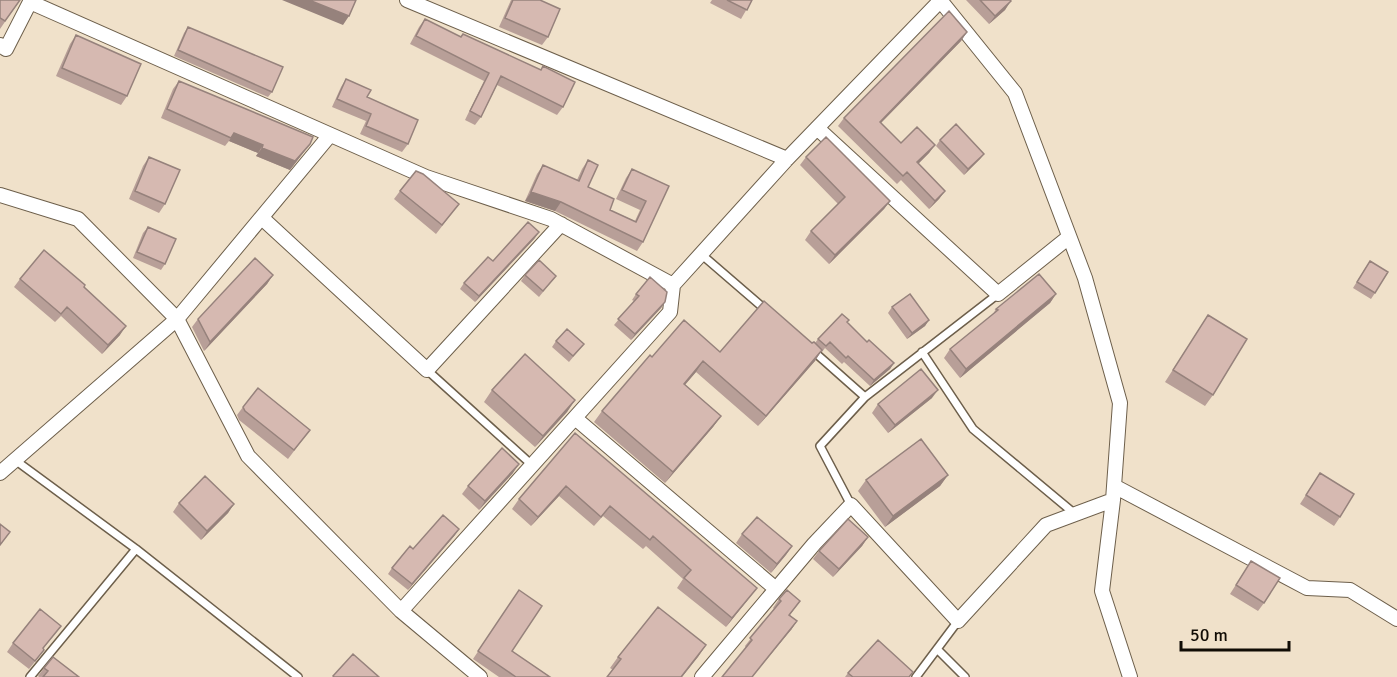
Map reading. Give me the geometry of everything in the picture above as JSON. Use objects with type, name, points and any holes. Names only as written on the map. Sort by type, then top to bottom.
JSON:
[{"type":"street","points":[[407,0],[787,159]]},
{"type":"street","points":[[401,611],[670,312],[673,285],[787,159],[940,0],[1016,93],[1085,278],[1120,403],[1113,500],[1102,591],[1130,677]]},
{"type":"street","points":[[0,45],[6,49],[30,1],[426,177],[561,224],[673,285]]},
{"type":"street","points":[[817,128],[998,294],[1069,237]]},
{"type":"street","points":[[0,472],[177,319],[330,135]]},
{"type":"street","points":[[0,195],[78,219],[177,319],[248,456],[401,611],[480,677]]},
{"type":"street","points":[[262,218],[427,370],[561,224]]},
{"type":"street","points":[[575,418],[776,589]]},
{"type":"street","points":[[1114,486],[1306,588],[1350,590],[1397,619]]},
{"type":"street","points":[[702,677],[814,544],[851,506],[958,621],[1046,525],[1113,500]]},
{"type":"lane","points":[[701,254],[770,314]]},
{"type":"lane","points":[[851,506],[820,446],[865,397],[998,294]]},
{"type":"lane","points":[[805,344],[865,397]]},
{"type":"lane","points":[[922,352],[973,429],[1076,514]]},
{"type":"lane","points":[[427,370],[532,465]]},
{"type":"lane","points":[[15,460],[136,549],[298,677]]},
{"type":"lane","points":[[30,677],[136,549]]},
{"type":"lane","points":[[916,677],[958,621]]},
{"type":"lane","points":[[937,649],[965,677]]},
{"type":"building","points":[[0,0],[20,0],[5,21],[0,18]]},
{"type":"building","points":[[309,0],[356,0],[349,16]]},
{"type":"building","points":[[513,0],[540,0],[560,9],[548,37],[505,18]]},
{"type":"building","points":[[727,0],[752,0],[747,10]]},
{"type":"building","points":[[980,0],[1010,0],[1011,1],[995,16]]},
{"type":"building","points":[[949,11],[967,32],[880,122],[901,143],[917,127],[935,145],[917,162],[945,191],[935,201],[907,172],[903,176],[844,118]]},
{"type":"building","points":[[425,19],[461,37],[463,34],[541,70],[543,66],[575,82],[563,107],[501,76],[481,117],[470,111],[489,73],[416,36]]},
{"type":"building","points":[[188,27],[283,67],[272,92],[178,50]]},
{"type":"building","points":[[76,35],[141,64],[127,96],[62,68]]},
{"type":"building","points":[[346,79],[371,90],[367,97],[418,120],[408,144],[366,126],[371,114],[337,99]]},
{"type":"building","points":[[179,81],[313,137],[310,144],[295,161],[262,148],[263,145],[234,133],[231,138],[167,109]]},
{"type":"building","points":[[956,124],[984,154],[968,169],[940,140]]},
{"type":"building","points":[[826,137],[890,201],[835,255],[811,231],[845,197],[806,157]]},
{"type":"building","points":[[149,157],[180,170],[165,204],[135,191]]},
{"type":"building","points":[[588,160],[598,165],[588,187],[614,199],[610,210],[636,222],[646,201],[622,190],[632,169],[669,186],[643,242],[561,202],[531,192],[543,165],[579,181]]},
{"type":"building","points":[[416,171],[423,174],[459,204],[442,225],[400,191]]},
{"type":"building","points":[[528,222],[539,232],[479,296],[464,283],[488,257],[493,261]]},
{"type":"building","points":[[148,227],[176,239],[165,264],[137,252]]},
{"type":"building","points":[[44,250],[85,285],[84,287],[126,326],[108,345],[67,307],[61,314],[20,279]]},
{"type":"building","points":[[255,258],[273,275],[210,342],[198,319]]},
{"type":"building","points":[[539,260],[556,276],[543,291],[525,275]]},
{"type":"building","points":[[1370,261],[1388,272],[1375,293],[1357,282]]},
{"type":"building","points":[[1039,274],[1056,294],[966,369],[950,349]]},
{"type":"building","points":[[650,277],[667,292],[665,302],[635,334],[618,319],[639,296],[636,294]]},
{"type":"building","points":[[910,294],[929,320],[912,333],[892,307]]},
{"type":"building","points":[[764,301],[822,350],[766,416],[703,361],[684,384],[721,416],[673,472],[602,411],[650,355],[652,357],[684,320],[720,352]]},
{"type":"building","points":[[842,314],[867,342],[869,340],[894,363],[874,380],[830,342],[826,346],[818,339]]},
{"type":"building","points":[[1208,315],[1247,339],[1213,395],[1173,370]]},
{"type":"building","points":[[567,329],[584,344],[573,356],[556,341]]},
{"type":"building","points":[[525,354],[575,400],[543,436],[492,390]]},
{"type":"building","points":[[921,369],[938,390],[895,425],[878,404]]},
{"type":"building","points":[[258,388],[310,430],[294,450],[245,411],[243,407]]},
{"type":"building","points":[[575,433],[757,588],[732,618],[684,578],[691,570],[653,536],[650,540],[610,506],[601,517],[566,486],[538,517],[519,499]]},
{"type":"building","points":[[921,439],[948,475],[893,516],[866,480]]},
{"type":"building","points":[[502,448],[519,464],[485,501],[468,486]]},
{"type":"building","points":[[1320,473],[1354,494],[1340,517],[1306,495]]},
{"type":"building","points":[[205,476],[234,504],[207,531],[179,503]]},
{"type":"building","points":[[443,515],[459,529],[412,584],[392,568],[410,546],[413,549]]},
{"type":"building","points":[[757,517],[792,546],[777,564],[742,534]]},
{"type":"building","points":[[848,519],[868,537],[839,569],[819,551]]},
{"type":"building","points":[[0,524],[10,532],[0,545]]},
{"type":"building","points":[[1251,561],[1280,578],[1264,603],[1236,585]]},
{"type":"building","points":[[519,590],[542,606],[512,651],[550,677],[516,677],[478,651]]},
{"type":"building","points":[[787,590],[800,601],[789,615],[797,621],[752,677],[722,677],[752,640],[750,638],[781,601],[779,599]]},
{"type":"building","points":[[658,607],[706,645],[681,677],[607,677],[621,659],[618,657]]},
{"type":"building","points":[[40,609],[61,626],[35,661],[13,643]]},
{"type":"building","points":[[878,640],[913,672],[909,677],[853,677],[848,673]]},
{"type":"building","points":[[353,654],[379,677],[334,677]]},
{"type":"building","points":[[53,657],[79,677],[43,677],[48,671],[44,668]]}]
